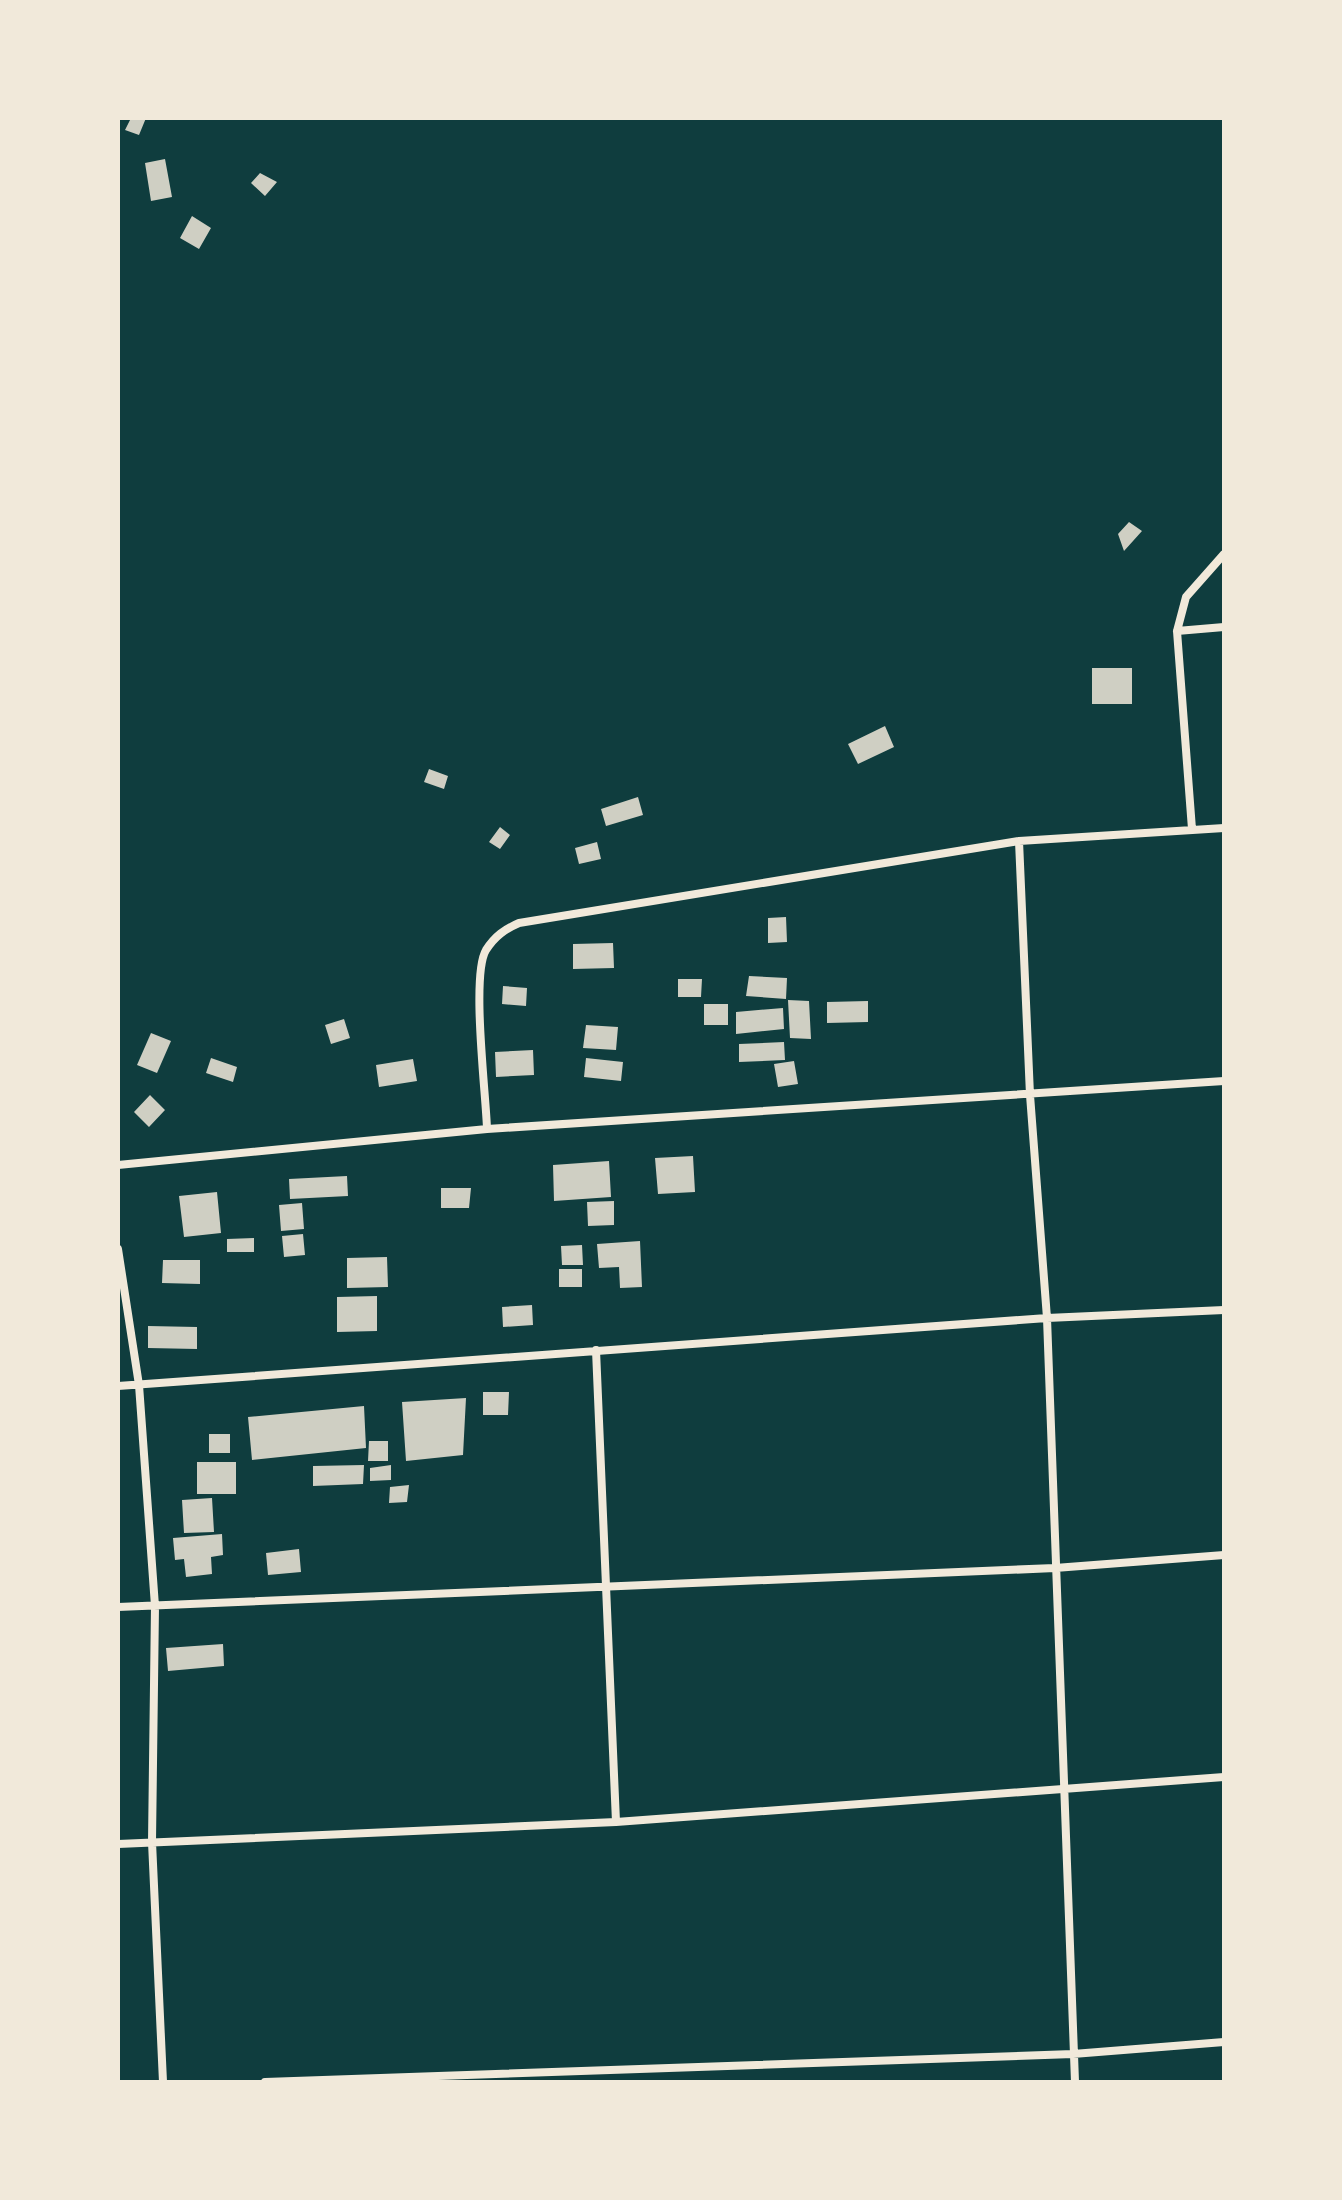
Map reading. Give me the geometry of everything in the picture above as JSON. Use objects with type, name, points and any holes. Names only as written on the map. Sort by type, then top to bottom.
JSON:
[{"type":"street","points":[[1192,829],[1177,631],[1186,597],[1224,554]]},
{"type":"street","points":[[1177,631],[1224,627]]},
{"type":"street","points":[[487,1129],[480,978],[485,952],[501,931],[519,923],[1019,841],[1224,828]]},
{"type":"street","points":[[1019,841],[1030,1095],[1047,1318],[1075,2082]]},
{"type":"street","points":[[118,1165],[487,1129],[1224,1081]]},
{"type":"street","points":[[118,1249],[139,1385],[155,1606],[152,1842],[163,2082]]},
{"type":"street","points":[[118,1386],[1047,1318],[1224,1310]]},
{"type":"street","points":[[596,1350],[616,1822]]},
{"type":"street","points":[[118,1607],[1055,1568],[1224,1555]]},
{"type":"street","points":[[118,1844],[616,1822],[1224,1777]]},
{"type":"street","points":[[265,2082],[1073,2054],[1224,2042]]},
{"type":"building","points":[[131,118],[146,118],[139,135],[125,130]]},
{"type":"building","points":[[165,159],[172,197],[151,201],[145,163]]},
{"type":"building","points":[[260,173],[277,182],[265,196],[251,183]]},
{"type":"building","points":[[192,216],[211,228],[199,249],[180,238]]},
{"type":"building","points":[[1129,522],[1142,531],[1124,551],[1118,534]]},
{"type":"building","points":[[1092,668],[1132,668],[1132,704],[1092,704]]},
{"type":"building","points":[[885,726],[894,747],[858,764],[848,744]]},
{"type":"building","points":[[429,769],[448,776],[444,789],[424,782]]},
{"type":"building","points":[[638,797],[643,815],[606,826],[601,809]]},
{"type":"building","points":[[500,827],[510,835],[500,849],[489,842]]},
{"type":"building","points":[[597,842],[601,859],[579,864],[575,848]]},
{"type":"building","points":[[786,917],[787,942],[768,943],[768,918]]},
{"type":"building","points":[[613,943],[614,968],[573,969],[573,944]]},
{"type":"building","points":[[749,976],[787,978],[786,999],[746,996]]},
{"type":"building","points":[[678,979],[702,979],[701,997],[678,997]]},
{"type":"building","points":[[503,986],[527,988],[526,1006],[502,1004]]},
{"type":"building","points":[[788,1000],[809,1001],[811,1039],[790,1038]]},
{"type":"building","points":[[868,1001],[868,1022],[827,1023],[827,1002]]},
{"type":"building","points":[[704,1004],[728,1004],[728,1025],[704,1025]]},
{"type":"building","points":[[783,1008],[784,1029],[736,1034],[736,1012]]},
{"type":"building","points":[[344,1019],[350,1038],[331,1044],[325,1025]]},
{"type":"building","points":[[586,1025],[618,1027],[616,1050],[583,1048]]},
{"type":"building","points":[[151,1033],[171,1041],[157,1073],[137,1065]]},
{"type":"building","points":[[784,1042],[785,1060],[739,1062],[739,1044]]},
{"type":"building","points":[[533,1050],[534,1075],[496,1077],[495,1052]]},
{"type":"building","points":[[211,1058],[237,1067],[233,1082],[206,1073]]},
{"type":"building","points":[[586,1058],[623,1062],[621,1081],[584,1077]]},
{"type":"building","points":[[413,1059],[417,1081],[379,1087],[376,1065]]},
{"type":"building","points":[[794,1061],[798,1084],[778,1087],[774,1064]]},
{"type":"building","points":[[150,1095],[165,1110],[149,1127],[134,1112]]},
{"type":"building","points":[[693,1156],[695,1192],[658,1194],[655,1158]]},
{"type":"building","points":[[609,1161],[611,1197],[554,1201],[553,1165]]},
{"type":"building","points":[[347,1176],[348,1196],[290,1199],[289,1179]]},
{"type":"building","points":[[441,1188],[471,1188],[469,1208],[441,1208]]},
{"type":"building","points":[[217,1192],[221,1233],[184,1237],[179,1196]]},
{"type":"building","points":[[614,1201],[614,1225],[588,1226],[587,1202]]},
{"type":"building","points":[[302,1203],[304,1229],[281,1231],[279,1205]]},
{"type":"building","points":[[303,1234],[305,1255],[284,1257],[282,1236]]},
{"type":"building","points":[[254,1238],[254,1252],[227,1252],[227,1239]]},
{"type":"building","points":[[640,1241],[642,1287],[620,1288],[619,1267],[599,1268],[597,1244]]},
{"type":"building","points":[[582,1245],[583,1265],[562,1265],[561,1246]]},
{"type":"building","points":[[387,1257],[388,1287],[347,1288],[347,1258]]},
{"type":"building","points":[[163,1260],[200,1260],[200,1284],[162,1283]]},
{"type":"building","points":[[559,1269],[582,1269],[582,1287],[559,1287]]},
{"type":"building","points":[[377,1296],[377,1331],[337,1332],[337,1297]]},
{"type":"building","points":[[532,1305],[533,1325],[503,1327],[502,1307]]},
{"type":"building","points":[[148,1326],[197,1327],[197,1349],[148,1348]]},
{"type":"building","points":[[483,1392],[509,1392],[508,1415],[483,1415]]},
{"type":"building","points":[[466,1398],[463,1455],[406,1461],[402,1402]]},
{"type":"building","points":[[364,1406],[366,1448],[252,1460],[248,1417]]},
{"type":"building","points":[[209,1434],[230,1434],[230,1453],[209,1453]]},
{"type":"building","points":[[369,1441],[388,1441],[388,1461],[368,1461]]},
{"type":"building","points":[[197,1462],[236,1462],[236,1494],[197,1494]]},
{"type":"building","points":[[364,1465],[363,1484],[313,1486],[313,1466]]},
{"type":"building","points":[[391,1465],[391,1480],[370,1481],[370,1468]]},
{"type":"building","points":[[409,1485],[407,1502],[389,1503],[390,1487]]},
{"type":"building","points":[[212,1498],[214,1532],[184,1533],[182,1500]]},
{"type":"building","points":[[222,1534],[223,1555],[211,1557],[212,1574],[186,1577],[184,1559],[175,1560],[173,1538]]},
{"type":"building","points":[[299,1549],[301,1572],[268,1575],[266,1553]]},
{"type":"building","points":[[223,1644],[224,1666],[168,1671],[166,1648]]}]
